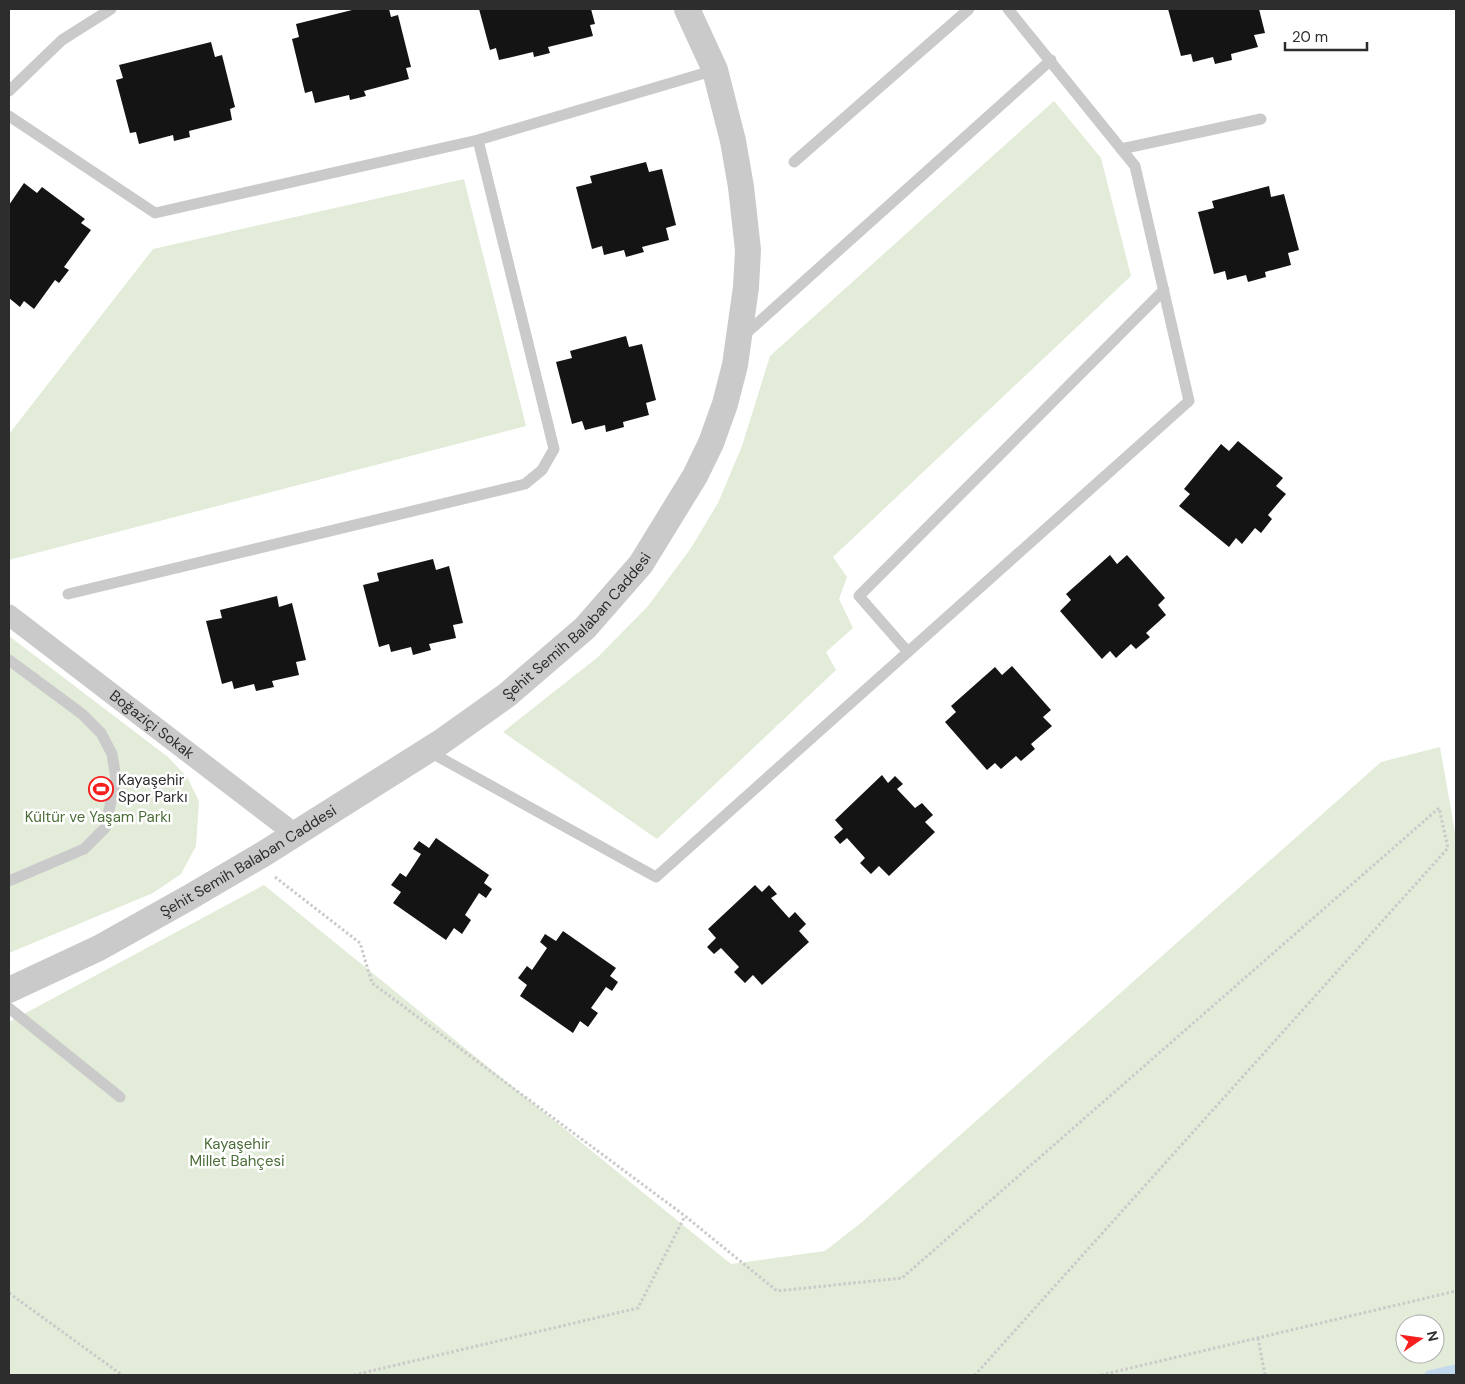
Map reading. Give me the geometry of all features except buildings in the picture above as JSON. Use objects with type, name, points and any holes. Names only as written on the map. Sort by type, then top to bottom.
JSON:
[{"type":"street","name":"Şehit Semih Balaban Caddesi","points":[[9,990],[99,948],[253,860],[427,751],[507,695],[585,628],[640,564],[695,476],[711,443],[735,365],[746,287],[748,250],[733,141],[715,70],[688,9]]},
{"type":"street","name":"Boğaziçi Sokak","points":[[9,615],[294,834]]},
{"type":"lane","points":[[9,91],[62,40],[111,9]]},
{"type":"lane","points":[[794,162],[969,9]]},
{"type":"lane","points":[[427,751],[656,877],[1189,401],[1135,166],[1008,9]]},
{"type":"lane","points":[[739,340],[1051,60]]},
{"type":"lane","points":[[9,116],[154,213],[478,140],[715,70]]},
{"type":"lane","points":[[1121,149],[1261,120]]},
{"type":"lane","points":[[68,594],[525,484],[542,470],[554,449],[478,140]]},
{"type":"lane","points":[[908,652],[859,596],[1164,290]]},
{"type":"lane","points":[[9,660],[82,714],[101,733],[112,754],[116,779],[105,828],[84,849],[9,881]]},
{"type":"lane","points":[[9,1008],[120,1097]]},
{"type":"path","points":[[253,860],[360,943],[372,983],[685,1216],[777,1291],[902,1278],[1439,808],[1448,848],[975,1375]]},
{"type":"path","points":[[354,1375],[638,1308],[685,1216]]},
{"type":"path","points":[[1101,1375],[1456,1291]]},
{"type":"path","points":[[9,1293],[122,1375]]},
{"type":"path","points":[[1258,1338],[1265,1375]]},
{"type":"green space","points":[[1054,101],[1101,158],[1131,276],[833,557],[847,577],[839,599],[853,628],[826,652],[836,670],[657,839],[503,732],[598,657],[648,606],[691,548],[718,503],[742,446],[770,356]]},
{"type":"green space","points":[[464,179],[526,426],[9,560],[9,434],[153,249]]},
{"type":"green space","name":"Kültür ve Yaşam Parkı","points":[[9,636],[168,757],[187,777],[199,801],[196,846],[181,874],[153,893],[9,953]]},
{"type":"green space","name":"Kayaşehir Millet Bahçesi","points":[[1440,747],[1456,838],[1456,1375],[9,1375],[9,1022],[264,885],[731,1264],[825,1251],[862,1222],[1381,762]]},
{"type":"waterway","points":[[1429,1375],[1456,1369]]},
{"type":"place","name":"Kayaşehir Spor Parkı","points":[[101,789]]}]
